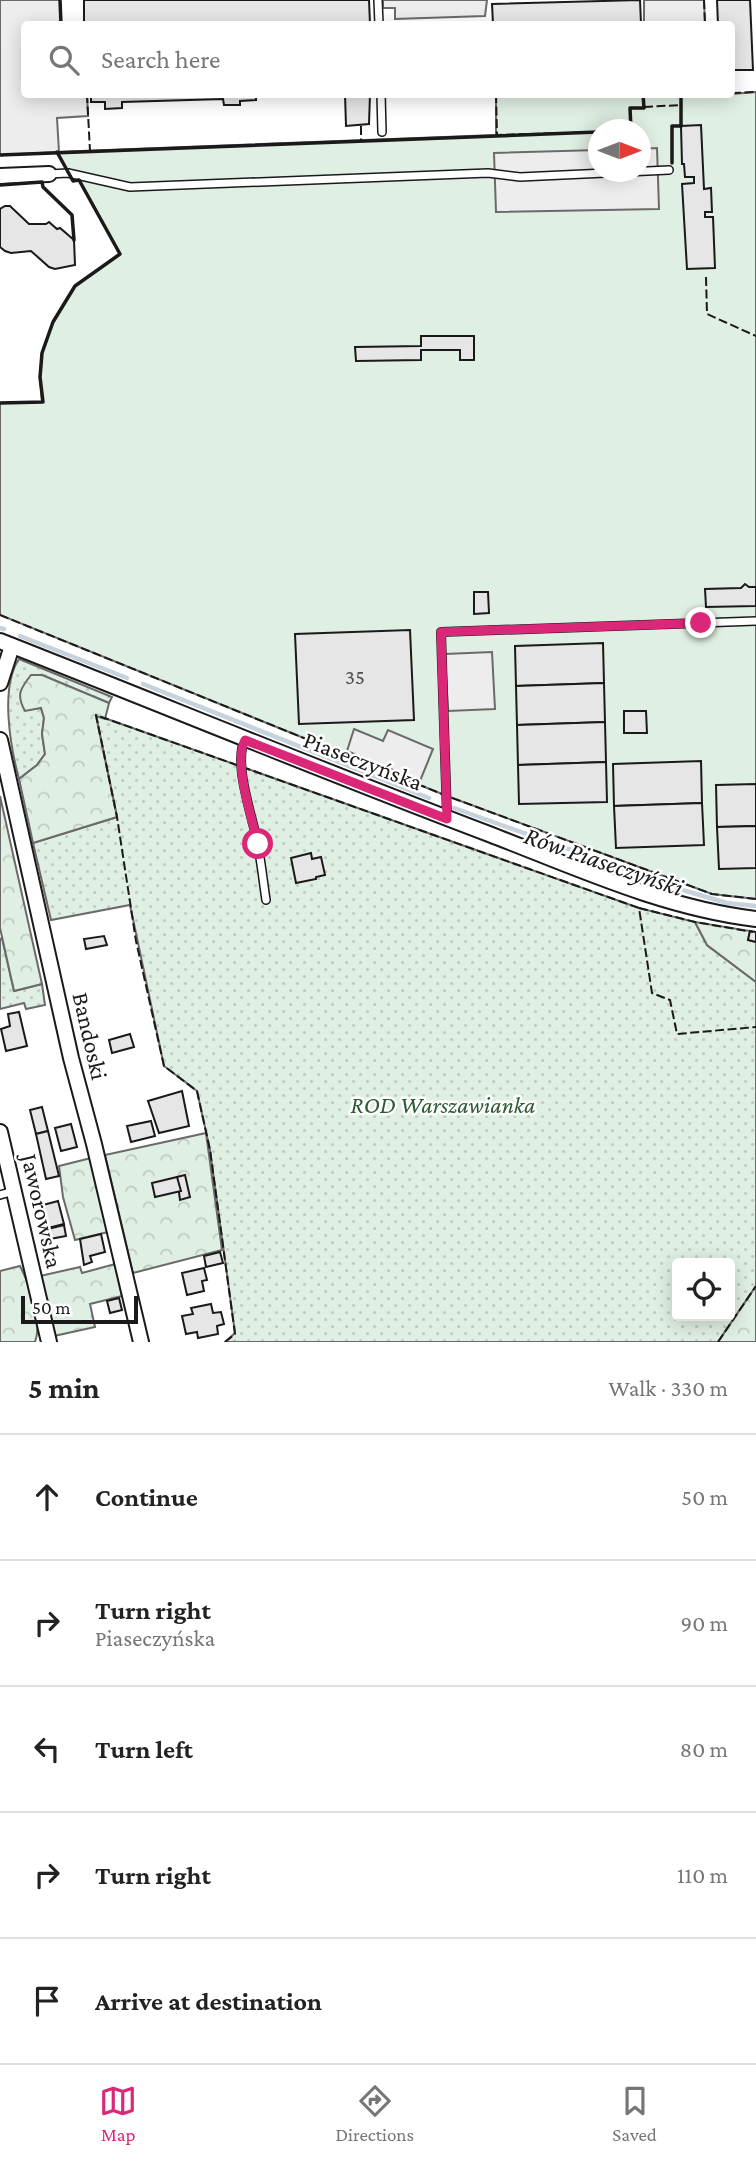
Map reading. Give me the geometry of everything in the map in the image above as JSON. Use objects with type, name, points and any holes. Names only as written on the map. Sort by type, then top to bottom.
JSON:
[{"type":"street","points":[[0,176],[49,174]]},
{"type":"street","points":[[0,683],[6,643]]},
{"type":"street","name":"Piaseczyńska","points":[[6,643],[447,819],[664,899],[692,908],[756,919]]},
{"type":"street","name":"Bandoski","points":[[0,740],[71,1058],[141,1342]]},
{"type":"street","name":"Jaworowska","points":[[0,1132],[7,1193],[49,1342]]},
{"type":"lane","points":[[378,0],[379,21]]},
{"type":"lane","points":[[381,98],[382,132]]},
{"type":"lane","points":[[49,174],[68,173],[130,187],[488,173],[520,177],[668,170]]},
{"type":"lane","points":[[447,819],[441,632],[756,621]]},
{"type":"lane","points":[[245,740],[242,745],[241,768],[258,844],[266,900]]},
{"type":"green space","points":[[756,92],[756,899],[712,894],[447,796],[0,615],[0,403],[42,402],[42,353],[53,322],[75,286],[120,254],[80,181],[73,181],[57,152],[496,135],[496,98],[735,98],[735,94]]},
{"type":"green space","points":[[19,659],[112,697],[109,703],[42,675],[41,708],[44,718],[42,734],[45,754],[37,765],[19,779],[10,733],[8,700],[13,671]]},
{"type":"green space","points":[[31,675],[42,675],[109,703],[105,719],[96,716],[117,817],[33,843],[19,779],[37,765],[45,754],[42,734],[44,718],[41,708],[25,711],[20,696]]},
{"type":"green space","name":"ROD Warszawianka","points":[[96,715],[639,908],[695,922],[707,945],[756,982],[756,1286],[735,1317],[735,1258],[672,1258],[672,1321],[732,1321],[718,1342],[225,1342],[235,1333],[210,1150],[197,1091],[164,1066],[130,905],[51,920],[33,843],[117,817]]},
{"type":"green space","points":[[0,796],[42,984],[14,991],[0,928]]},
{"type":"green space","points":[[695,922],[750,931],[748,940],[756,942],[756,982],[707,945]]},
{"type":"green space","points":[[2,938],[14,991],[42,984],[45,1005],[26,1009],[24,1003],[0,1009]]},
{"type":"green space","points":[[206,1133],[222,1250],[133,1273],[105,1155]]},
{"type":"green space","points":[[91,1158],[108,1232],[75,1240],[63,1197],[59,1166]]},
{"type":"green space","points":[[115,1264],[122,1296],[90,1304],[95,1327],[54,1336],[40,1276],[80,1267],[82,1273]]},
{"type":"green space","points":[[20,1266],[36,1314],[35,1342],[0,1342],[0,1271]]},
{"type":"green space","points":[[756,1286],[756,1342],[718,1342],[732,1321],[735,1321]]},
{"type":"shaded area","points":[[0,0],[60,0],[61,21],[21,21],[21,98],[87,98],[88,116],[57,118],[59,152],[0,155]]},
{"type":"shaded area","points":[[383,0],[487,0],[485,16],[395,19],[395,8],[383,8]]},
{"type":"shaded area","points":[[644,0],[704,0],[705,21],[644,21]]},
{"type":"shaded area","points":[[651,148],[657,148],[659,209],[496,212],[494,153],[588,150],[588,182],[651,182]]},
{"type":"shaded area","points":[[492,652],[495,709],[448,711],[445,654]]},
{"type":"shaded area","points":[[354,729],[383,741],[388,730],[433,749],[420,781],[347,751]]},
{"type":"building","points":[[84,0],[369,0],[370,21],[84,21]]},
{"type":"building","points":[[640,0],[641,21],[493,21],[492,4]]},
{"type":"building","points":[[717,0],[750,0],[753,70],[735,70],[735,21],[718,21]]},
{"type":"building","points":[[91,98],[256,98],[240,101],[240,105],[224,105],[223,99],[122,102],[122,108],[105,109],[105,102],[91,102]]},
{"type":"building","points":[[345,98],[370,98],[369,124],[346,126]]},
{"type":"building","points":[[701,125],[704,189],[711,188],[712,212],[705,212],[705,217],[713,217],[715,268],[687,269],[682,184],[694,183],[694,177],[685,177],[681,126]]},
{"type":"building","points":[[10,206],[29,224],[49,222],[57,229],[60,228],[74,240],[75,265],[55,269],[31,251],[11,253],[0,247],[0,209]]},
{"type":"building","points":[[421,336],[474,336],[474,360],[460,360],[460,350],[421,350],[421,360],[356,361],[355,347],[421,346]]},
{"type":"building","points":[[745,584],[756,587],[756,606],[706,607],[705,589],[741,588]]},
{"type":"building","points":[[474,592],[488,592],[489,613],[474,614]]},
{"type":"building","points":[[410,630],[414,720],[299,724],[295,634]]},
{"type":"building","points":[[603,643],[604,683],[516,686],[515,646]]},
{"type":"building","points":[[604,683],[605,722],[517,725],[516,686]]},
{"type":"building","points":[[624,711],[646,711],[647,733],[624,733]]},
{"type":"building","points":[[605,722],[606,762],[518,765],[517,725]]},
{"type":"building","points":[[701,761],[702,803],[614,806],[613,764]]},
{"type":"building","points":[[606,762],[607,802],[519,804],[518,765]]},
{"type":"building","points":[[756,784],[756,826],[717,827],[716,785]]},
{"type":"building","points":[[702,803],[704,845],[616,848],[614,806]]},
{"type":"building","points":[[756,826],[756,868],[719,869],[717,827]]},
{"type":"building","points":[[311,853],[312,859],[321,857],[325,875],[296,883],[291,858]]},
{"type":"building","points":[[750,931],[756,932],[756,942],[748,940]]},
{"type":"building","points":[[104,936],[107,945],[86,949],[84,939]]},
{"type":"building","points":[[19,1012],[27,1046],[6,1051],[1,1029],[10,1026],[8,1014]]},
{"type":"building","points":[[130,1034],[134,1047],[112,1053],[109,1040]]},
{"type":"building","points":[[182,1091],[189,1126],[159,1133],[148,1101]]},
{"type":"building","points":[[42,1107],[48,1131],[36,1134],[30,1110]]},
{"type":"building","points":[[151,1121],[155,1136],[131,1142],[127,1126]]},
{"type":"building","points":[[71,1124],[77,1147],[61,1151],[55,1128]]},
{"type":"building","points":[[48,1131],[59,1176],[46,1179],[36,1134]]},
{"type":"building","points":[[185,1175],[190,1197],[180,1200],[177,1177]]},
{"type":"building","points":[[177,1177],[181,1191],[155,1197],[152,1183]]},
{"type":"building","points":[[58,1201],[64,1224],[48,1228],[43,1205]]},
{"type":"building","points":[[64,1225],[66,1236],[50,1239],[48,1229]]},
{"type":"building","points":[[101,1234],[105,1252],[90,1256],[92,1262],[84,1265],[80,1239]]},
{"type":"building","points":[[220,1252],[223,1263],[206,1267],[204,1256]]},
{"type":"building","points":[[204,1268],[207,1280],[202,1281],[204,1291],[187,1295],[182,1273]]},
{"type":"building","points":[[119,1298],[122,1310],[110,1313],[107,1301]]},
{"type":"building","points":[[211,1304],[213,1313],[221,1312],[224,1324],[217,1326],[218,1334],[198,1338],[197,1332],[186,1334],[182,1316],[193,1314],[191,1308]]},
{"type":"waterway","name":"Rów Piaseczyński","points":[[0,628],[4,629]]},
{"type":"waterway","name":"Rów Piaseczyński","points":[[20,636],[127,678]]},
{"type":"waterway","name":"Rów Piaseczyński","points":[[143,684],[429,798]]},
{"type":"waterway","name":"Rów Piaseczyński","points":[[454,808],[686,891],[727,903],[756,906]]},
{"type":"fence","points":[[704,0],[705,21]]},
{"type":"fence","points":[[735,93],[756,92]]},
{"type":"fence","points":[[87,98],[90,151]]},
{"type":"fence","points":[[496,98],[497,135],[588,132]]},
{"type":"fence","points":[[630,119],[630,108],[644,108],[643,98]]},
{"type":"fence","points":[[644,107],[681,105]]},
{"type":"fence","points":[[361,126],[361,140]]},
{"type":"fence","points":[[0,185],[42,182],[43,187],[72,215],[74,240]]},
{"type":"fence","points":[[706,277],[707,314],[756,336]]},
{"type":"fence","points":[[0,615],[447,796],[712,894],[756,899]]},
{"type":"fence","points":[[225,1342],[235,1334],[210,1150],[197,1091],[164,1066],[136,941],[117,817],[96,715],[639,908],[652,993],[670,1000],[677,1034],[756,1027]]},
{"type":"fence","points":[[639,908],[695,922],[753,932]]},
{"type":"fence","points":[[718,1342],[756,1286]]},
{"type":"wall","points":[[60,0],[61,21]]},
{"type":"wall","points":[[630,119],[630,108],[644,108],[643,98]]},
{"type":"wall","points":[[681,98],[681,126]]},
{"type":"wall","points":[[672,163],[672,126],[681,126]]},
{"type":"wall","points":[[0,155],[588,132]]},
{"type":"wall","points":[[0,403],[43,402],[40,377],[42,353],[53,322],[75,286],[120,254],[79,180],[73,181],[57,152]]},
{"type":"wall","points":[[0,185],[42,182],[43,187],[72,215],[74,240]]},
{"type":"route","points":[[258,844],[241,768],[242,745],[245,740],[447,819],[441,632],[701,623]]}]
